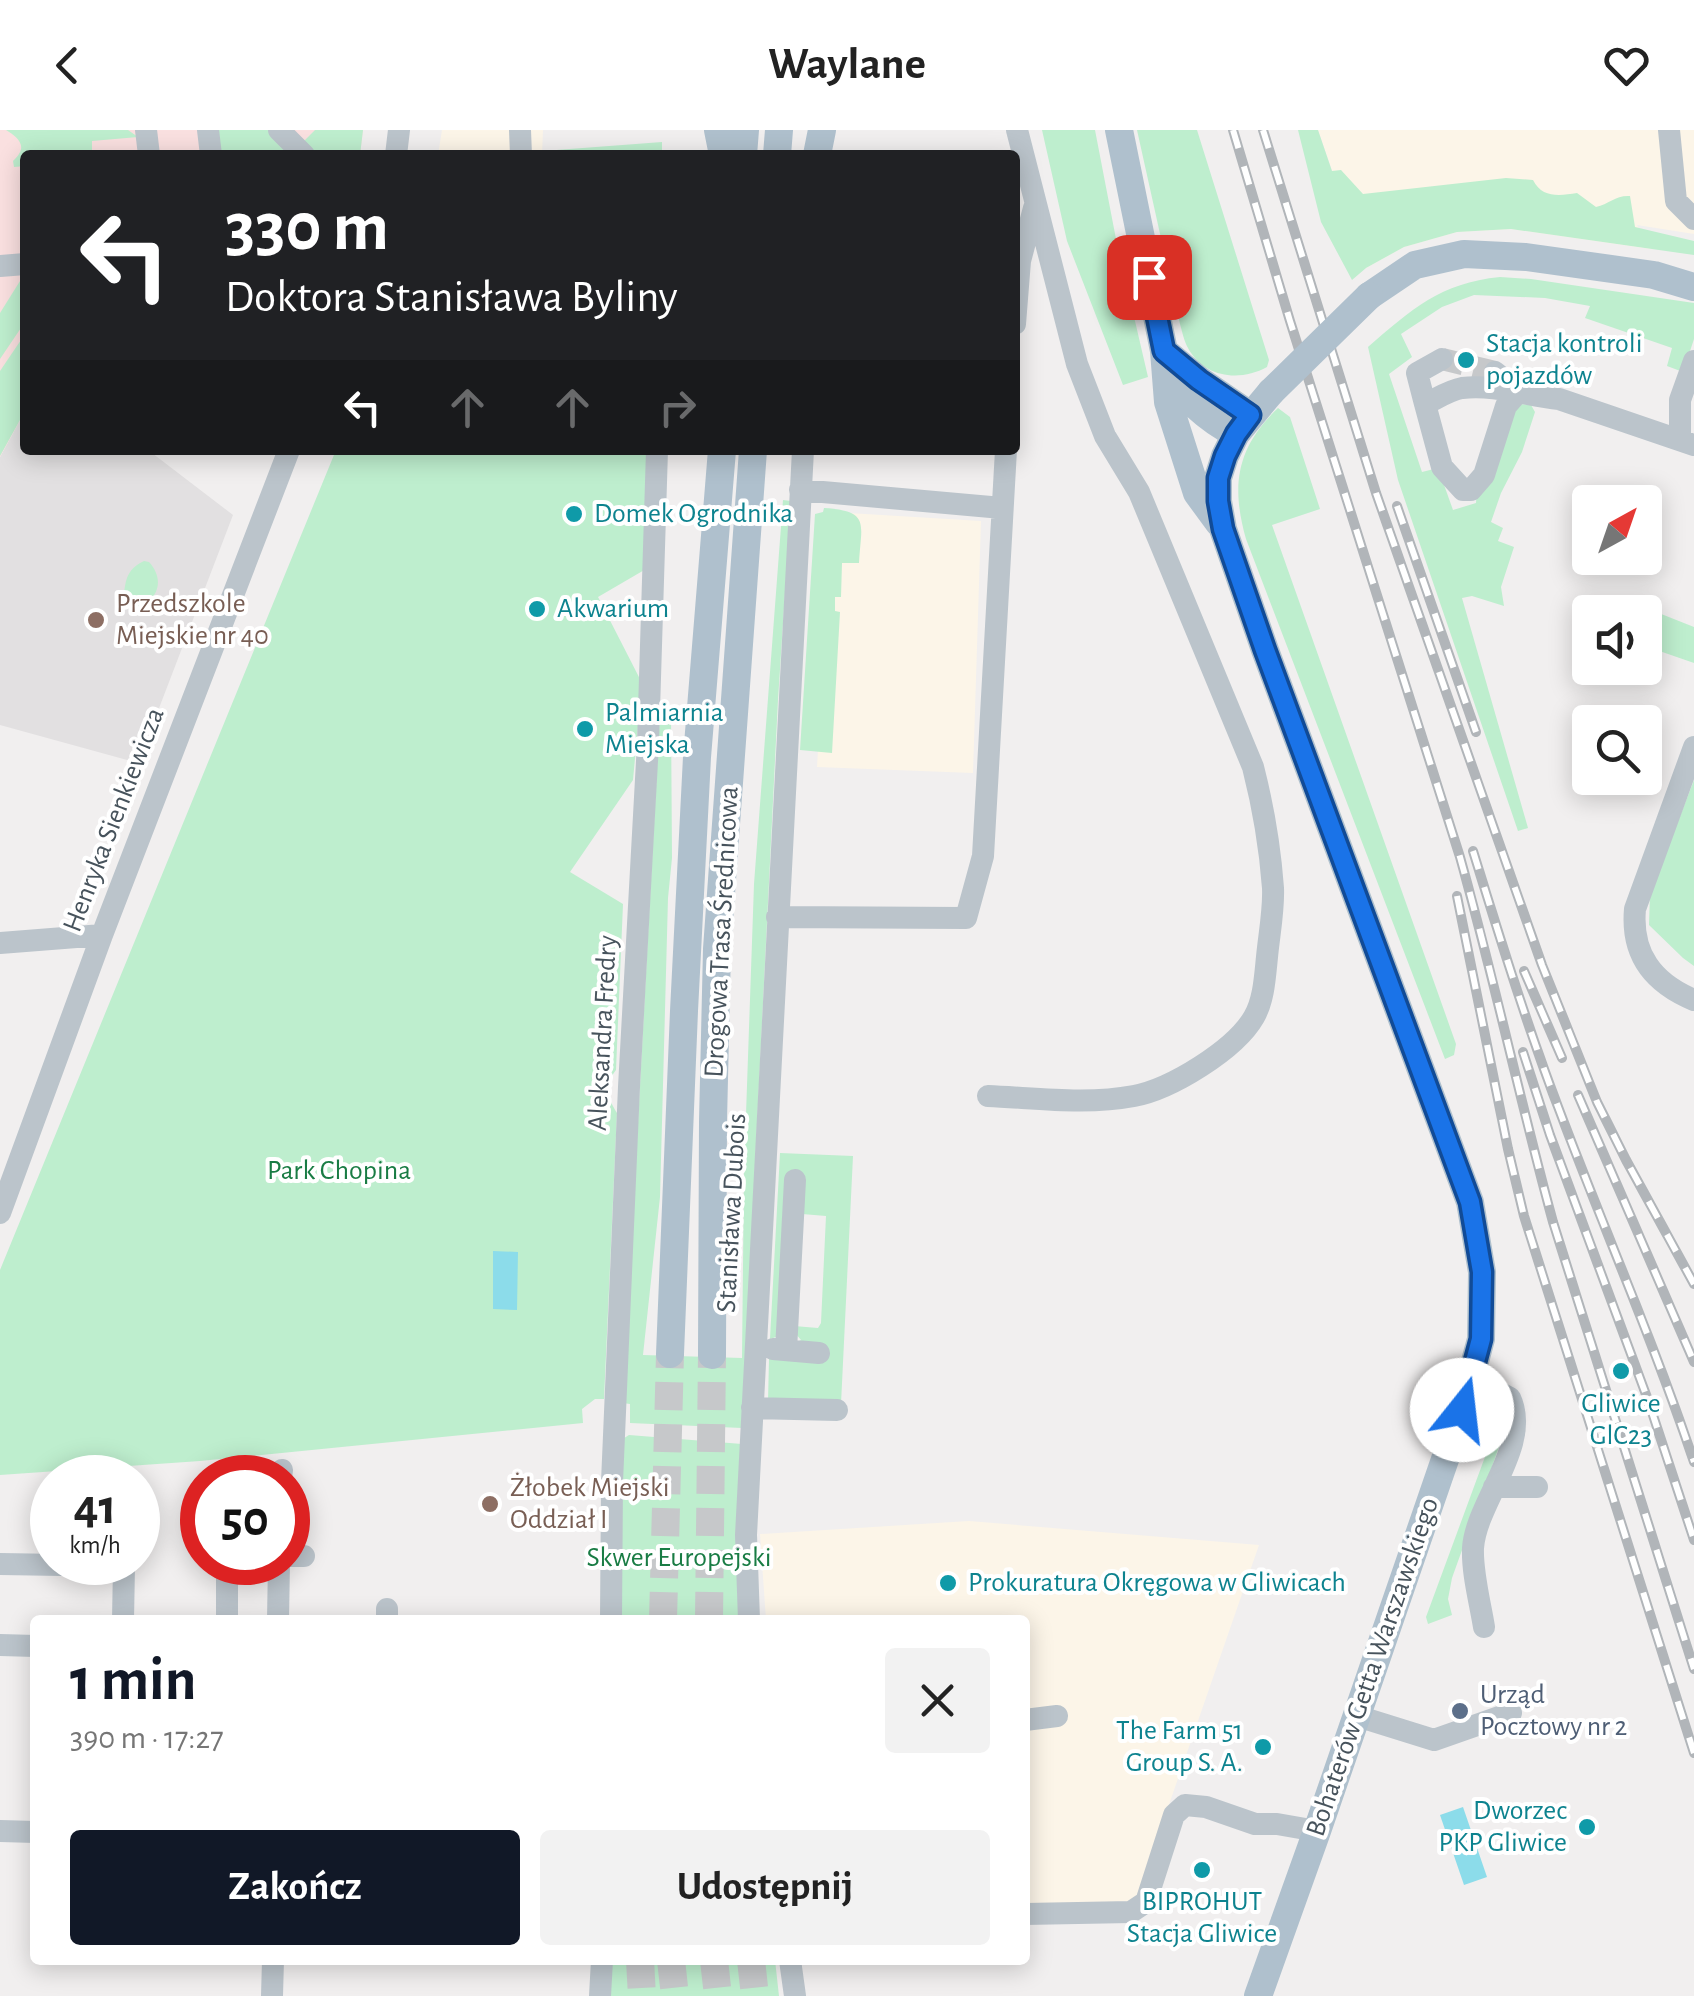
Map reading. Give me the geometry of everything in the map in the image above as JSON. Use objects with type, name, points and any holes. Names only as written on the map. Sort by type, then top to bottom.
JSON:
[{"type":"main road","points":[[1119,130],[1165,360],[1168,402],[1197,493],[1223,529]]},
{"type":"main road","name":"Bohaterów Getta Warszawskiego","points":[[1258,1996],[1472,1378],[1481,1339],[1482,1272],[1470,1202],[1223,529],[1218,478],[1243,424],[1271,392],[1369,296],[1415,265],[1464,254],[1659,274],[1694,274]]},
{"type":"main road","points":[[1659,274],[1694,266]]},
{"type":"main road","name":"Bohaterów Getta Warszawskiego","points":[[1659,274],[1694,288]]},
{"type":"main road","points":[[1165,360],[1191,403],[1213,422],[1243,424]]},
{"type":"main road","name":"Drogowa Trasa Średnicowa","points":[[670,1354],[696,776],[722,455]]},
{"type":"main road","name":"Drogowa Trasa Średnicowa","points":[[712,1355],[717,948],[756,455]]},
{"type":"street","points":[[279,130],[299,150]]},
{"type":"street","points":[[988,1096],[1095,1101],[1138,1096],[1208,1062],[1241,1035],[1256,1014],[1264,981],[1273,892],[1264,810],[1252,766],[1139,492],[1106,436],[1078,364],[1017,130]]},
{"type":"street","points":[[1670,130],[1676,201],[1694,220]]},
{"type":"street","points":[[1020,262],[1035,205]]},
{"type":"street","points":[[1442,359],[1417,373],[1442,466],[1464,490],[1472,490],[1484,474],[1506,406],[1519,391]]},
{"type":"street","points":[[1425,404],[1460,388],[1519,391],[1687,429],[1680,400],[1694,361]]},
{"type":"street","points":[[1495,372],[1519,391]]},
{"type":"street","name":"Henryka Sienkiewicza","points":[[0,1213],[102,935],[287,455]]},
{"type":"street","name":"Aleksandra Fredry","points":[[612,1615],[612,1482],[648,743],[657,455]]},
{"type":"street","name":"Stanisława Dubois","points":[[749,1615],[746,1535],[803,455]]},
{"type":"street","points":[[777,917],[966,918],[984,856],[1006,455]]},
{"type":"street","points":[[800,490],[1002,508]]},
{"type":"street","points":[[1694,747],[1634,909],[1633,930],[1642,957],[1662,982],[1694,1000]]},
{"type":"street","points":[[0,944],[102,935]]},
{"type":"street","points":[[786,1350],[795,1180]]},
{"type":"street","points":[[755,1348],[819,1353]]},
{"type":"street","points":[[1472,1378],[1510,1398],[1513,1406],[1514,1435],[1473,1547],[1484,1627]]},
{"type":"street","points":[[752,1408],[837,1410]]},
{"type":"street","points":[[1494,1487],[1537,1487]]},
{"type":"street","points":[[0,1564],[124,1566],[123,1615]]},
{"type":"street","points":[[227,1585],[227,1615]]},
{"type":"street","points":[[278,1585],[278,1615]]},
{"type":"street","points":[[0,1646],[30,1646]]},
{"type":"street","points":[[1357,1716],[1434,1740],[1511,1713]]},
{"type":"street","points":[[1030,1719],[1057,1716]]},
{"type":"street","points":[[1030,1914],[1131,1912],[1139,1907],[1146,1902],[1174,1814],[1185,1805],[1206,1807],[1255,1824],[1317,1831]]},
{"type":"street","points":[[0,1831],[30,1832]]},
{"type":"street","points":[[272,1996],[273,1965]]},
{"type":"street","points":[[600,1996],[602,1965]]},
{"type":"street","points":[[791,1965],[795,1996]]},
{"type":"shaded area","points":[[0,130],[363,130],[361,150],[20,150],[20,420],[0,457]]},
{"type":"shaded area","points":[[442,130],[543,130],[542,150],[439,150]]},
{"type":"shaded area","points":[[1318,130],[1694,130],[1694,234],[1637,225],[1651,249],[1511,229],[1457,232],[1404,247],[1366,268]]},
{"type":"shaded area","name":"Przedszkole Miejskie nr 40","points":[[20,420],[20,455],[155,455],[233,515],[138,763],[0,725],[0,457]]},
{"type":"shaded area","points":[[832,512],[981,521],[973,773],[817,767]]},
{"type":"shaded area","points":[[969,1521],[1259,1545],[1130,1917],[1030,1921],[1030,1615],[766,1615],[760,1534]]},
{"type":"green space","points":[[6,130],[128,130],[138,137],[92,141],[92,150],[21,150],[18,139]]},
{"type":"green space","points":[[218,130],[271,130],[289,150],[220,150]]},
{"type":"green space","points":[[315,130],[363,130],[361,150],[312,150],[303,142]]},
{"type":"green space","points":[[1042,130],[1095,130],[1148,377],[1123,385],[1067,241]]},
{"type":"green space","points":[[1137,130],[1197,130],[1269,360],[1267,367],[1246,375],[1223,374],[1203,366],[1188,348]]},
{"type":"green space","points":[[1298,130],[1318,130],[1332,171],[1341,170],[1363,194],[1506,178],[1533,180],[1541,190],[1552,194],[1577,193],[1596,207],[1630,196],[1635,227],[1694,241],[1694,255],[1511,229],[1457,232],[1404,247],[1352,280],[1321,222]]},
{"type":"green space","points":[[662,142],[662,150],[556,150]]},
{"type":"green space","points":[[20,153],[20,166],[14,167],[13,161]]},
{"type":"green space","points":[[1500,277],[1694,303],[1694,339],[1683,372],[1667,366],[1672,348],[1585,318],[1590,306],[1545,298],[1474,295],[1442,307],[1401,334],[1412,357],[1389,374],[1422,472],[1438,468],[1453,510],[1476,503],[1477,488],[1518,404],[1531,405],[1535,412],[1491,522],[1503,528],[1498,541],[1514,547],[1501,587],[1504,606],[1472,596],[1462,598],[1528,828],[1518,831],[1398,480],[1368,347],[1413,310],[1443,292]]},
{"type":"green space","points":[[20,281],[20,329],[0,359],[0,313]]},
{"type":"green space","points":[[20,341],[20,420],[0,456],[0,371]]},
{"type":"green space","points":[[1278,408],[1290,417],[1320,509],[1272,525],[1456,1044],[1454,1055],[1445,1059],[1241,520],[1238,485],[1245,453]]},
{"type":"green space","name":"Park Chopina","points":[[334,455],[646,455],[646,569],[598,597],[642,683],[633,780],[570,872],[623,904],[616,1070],[608,1086],[617,1113],[604,1399],[595,1399],[582,1409],[583,1423],[260,1455],[180,1455],[180,1462],[160,1464],[160,1455],[30,1455],[30,1473],[0,1475],[0,1270]]},
{"type":"green space","points":[[783,500],[791,501],[742,1428],[630,1423],[630,1404],[623,1403],[660,712],[671,714],[672,858],[660,1197],[643,1355],[742,1358],[754,884]]},
{"type":"green space","points":[[824,508],[850,512],[861,529],[859,563],[842,563],[841,597],[835,597],[835,611],[840,612],[832,753],[800,750],[815,514]]},
{"type":"green space","points":[[144,561],[157,575],[157,587],[146,604],[129,606],[125,599],[127,577]]},
{"type":"green space","points":[[1662,614],[1694,627],[1694,663],[1662,652]]},
{"type":"green space","points":[[1694,780],[1694,966],[1649,925],[1650,894]]},
{"type":"green space","points":[[780,1153],[853,1156],[841,1404],[768,1402],[769,1359],[801,1340],[794,1326],[818,1328],[821,1323],[826,1216],[802,1214],[776,1337],[770,1339]]},
{"type":"green space","points":[[1503,1408],[1508,1422],[1452,1578],[1448,1599],[1452,1615],[1428,1624],[1426,1617]]},
{"type":"green space","name":"Skwer Europejski","points":[[629,1435],[742,1444],[744,1615],[617,1615],[621,1440]]},
{"type":"green space","points":[[608,1965],[776,1965],[779,1996],[607,1996]]},
{"type":"water","points":[[493,1251],[518,1252],[517,1310],[493,1309]]},
{"type":"water","points":[[1463,1807],[1487,1877],[1464,1885],[1440,1815]]},
{"type":"tunnel","points":[[1442,359],[1495,372]]},
{"type":"tunnel","points":[[663,1615],[670,1354]]},
{"type":"tunnel","points":[[709,1615],[712,1355]]},
{"type":"tunnel","points":[[640,1965],[642,1996]]},
{"type":"tunnel","points":[[672,1965],[675,1996]]},
{"type":"tunnel","points":[[715,1965],[718,1996]]},
{"type":"tunnel","points":[[752,1965],[755,1996]]},
{"type":"railway","points":[[1233,130],[1460,857],[1553,1222],[1694,1669]]},
{"type":"railway","points":[[1263,130],[1376,493],[1542,965],[1597,1102],[1694,1284]]},
{"type":"railway","points":[[1397,506],[1476,732]]},
{"type":"railway","points":[[1473,851],[1548,1080],[1694,1462]]},
{"type":"railway","points":[[1457,896],[1524,1216],[1694,1753]]},
{"type":"railway","points":[[1524,971],[1562,1058]]},
{"type":"railway","points":[[1523,1052],[1694,1540]]},
{"type":"railway","points":[[1578,1095],[1694,1362]]},
{"type":"place","name":"Stacja kontroli pojazdów","points":[[1466,360]]},
{"type":"place","name":"Domek Ogrodnika","points":[[574,514]]},
{"type":"place","name":"Akwarium","points":[[537,609]]},
{"type":"place","name":"Przedszkole Miejskie nr 40","points":[[96,620]]},
{"type":"place","name":"Palmiarnia Miejska","points":[[585,729]]},
{"type":"place","name":"Gliwice GlC23","points":[[1621,1371]]},
{"type":"place","name":"Żłobek Miejski Oddział I","points":[[490,1504]]},
{"type":"place","name":"Prokuratura Okręgowa w Gliwicach","points":[[948,1583]]},
{"type":"place","name":"Urząd Pocztowy nr 2","points":[[1460,1711]]},
{"type":"place","name":"The Farm 51 Group S. A.","points":[[1263,1747]]},
{"type":"place","name":"Dworzec PKP Gliwice","points":[[1587,1827]]},
{"type":"place","name":"BIPROHUT Stacja Gliwice","points":[[1202,1870]]},
{"type":"route","points":[[1149,277],[1164,351],[1250,415],[1236,434],[1218,478],[1223,529],[1470,1202],[1482,1272],[1481,1339],[1462,1410]]}]
